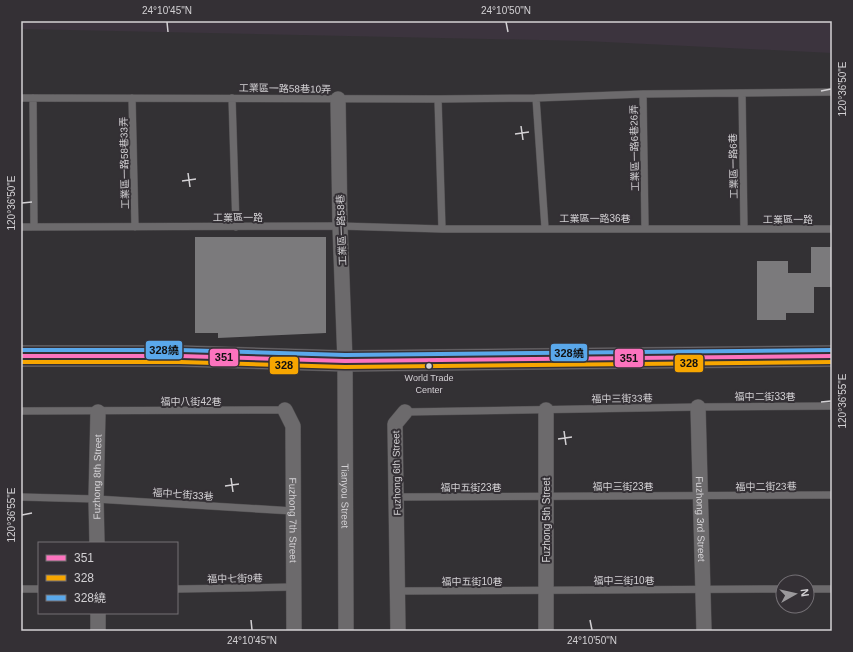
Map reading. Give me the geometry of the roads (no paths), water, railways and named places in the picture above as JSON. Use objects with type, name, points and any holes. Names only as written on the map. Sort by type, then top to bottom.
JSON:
[{"type":"street","name":"工業區一路58巷","points":[[338,99],[340,226],[345,361]]},
{"type":"street","points":[[21,356],[180,356],[345,361],[832,356]]},
{"type":"street","name":"Tianyou Street","points":[[345,361],[346,631]]},
{"type":"street","name":"Fuzhong 3rd Street","points":[[698,407],[704,631]]},
{"type":"street","name":"Fuzhong 7th Street","points":[[285,410],[293,426],[294,631]]},
{"type":"street","name":"Fuzhong 5th Street","points":[[546,410],[546,631]]},
{"type":"street","name":"Fuzhong 8th Street","points":[[97,542],[96,499],[98,412]]},
{"type":"street","name":"Fuzhong 6th Street","points":[[398,631],[395,424],[405,412]]},
{"type":"street","points":[[98,614],[98,631]]},
{"type":"lane","points":[[742,93],[832,92]]},
{"type":"lane","name":"工業區一路6巷26弄","points":[[645,228],[643,94],[742,93]]},
{"type":"lane","name":"工業區一路6巷","points":[[742,93],[744,229]]},
{"type":"lane","name":"工業區一路58巷10弄","points":[[21,98],[438,99],[536,98],[643,94]]},
{"type":"lane","points":[[33,98],[34,227]]},
{"type":"lane","name":"工業區一路58巷33弄","points":[[132,98],[135,227]]},
{"type":"lane","points":[[232,98],[236,227]]},
{"type":"lane","points":[[340,226],[442,229],[546,228],[536,98]]},
{"type":"lane","points":[[438,99],[442,229]]},
{"type":"lane","name":"工業區一路","points":[[21,227],[340,226]]},
{"type":"lane","name":"工業區一路36巷","points":[[546,228],[645,228]]},
{"type":"lane","points":[[645,228],[744,229]]},
{"type":"lane","name":"工業區一路","points":[[744,229],[832,229]]},
{"type":"lane","name":"福中二街33巷","points":[[698,407],[832,406]]},
{"type":"lane","name":"福中三街33巷","points":[[546,410],[698,407]]},
{"type":"lane","name":"福中八街42巷","points":[[21,411],[98,412],[285,410]]},
{"type":"lane","name":"Fuzhong 6th Street","points":[[405,412],[546,410]]},
{"type":"lane","name":"福中二街23巷","points":[[700,496],[832,495]]},
{"type":"lane","name":"福中三街23巷","points":[[546,496],[700,496]]},
{"type":"lane","name":"福中五街23巷","points":[[396,497],[546,496]]},
{"type":"lane","name":"福中七街33巷","points":[[21,497],[96,499],[293,511]]},
{"type":"lane","name":"福中七街9巷","points":[[178,589],[293,588]]},
{"type":"lane","points":[[21,589],[38,589]]},
{"type":"lane","name":"福中三街10巷","points":[[546,590],[775,589]]},
{"type":"lane","points":[[815,589],[832,589]]},
{"type":"lane","name":"福中五街10巷","points":[[398,591],[546,590]]},
{"type":"place","name":"World Trade Center","points":[[429,366]]}]
